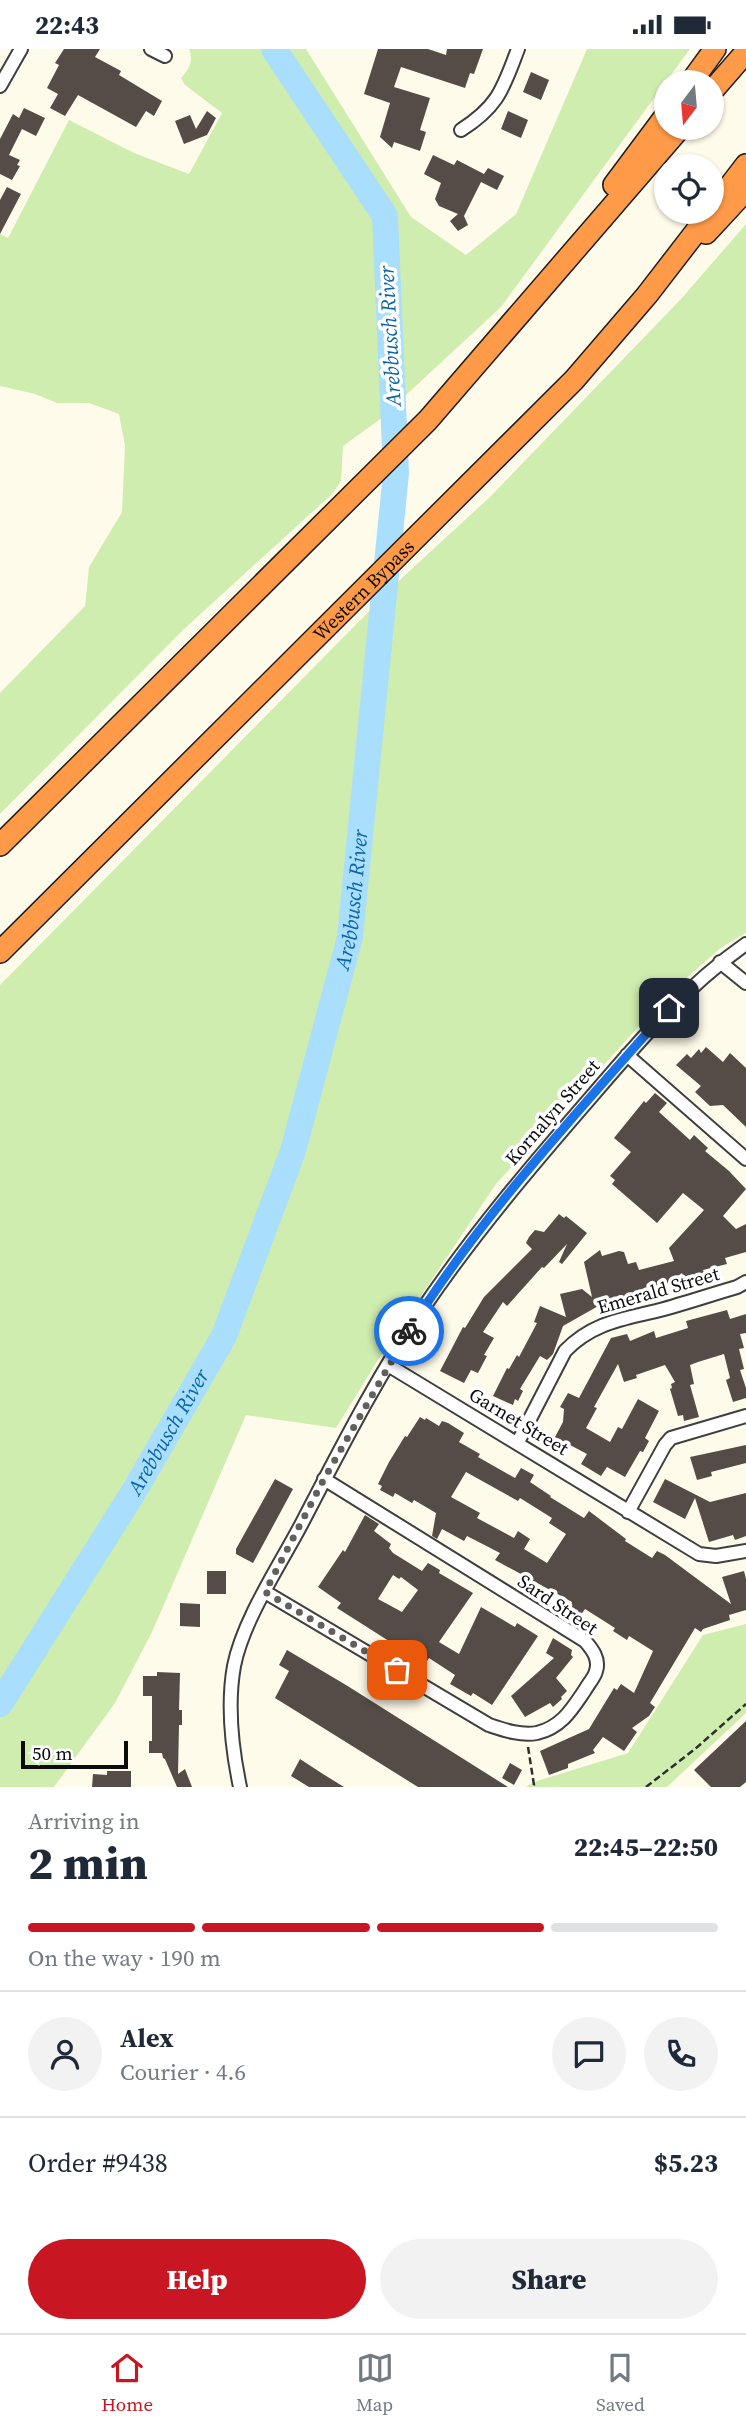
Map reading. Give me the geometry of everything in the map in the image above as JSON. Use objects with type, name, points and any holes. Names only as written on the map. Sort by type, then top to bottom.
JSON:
[{"type":"highway","points":[[700,70],[715,49]]},
{"type":"highway","points":[[724,77],[746,52]]},
{"type":"highway","points":[[506,330],[654,131]]},
{"type":"highway","points":[[0,845],[428,421],[670,140]]},
{"type":"highway","name":"Western Bypass","points":[[724,194],[746,165]]},
{"type":"highway","points":[[647,295],[746,190]]},
{"type":"highway","name":"Western Bypass","points":[[0,952],[574,380],[647,295],[701,224]]},
{"type":"street","points":[[0,86],[21,49]]},
{"type":"street","points":[[151,49],[165,56]]},
{"type":"street","points":[[461,130],[479,118],[500,96],[519,49]]},
{"type":"street","name":"Kornalyn Street","points":[[240,1787],[232,1713],[234,1668],[244,1636],[324,1479],[388,1365],[457,1259],[511,1189],[669,1008],[720,962],[746,944]]},
{"type":"street","points":[[720,962],[746,983]]},
{"type":"street","points":[[627,1055],[746,1159]]},
{"type":"street","name":"Emerald Street","points":[[518,1442],[565,1351],[581,1337],[605,1324],[664,1309],[746,1282]]},
{"type":"street","name":"Garnet Street","points":[[388,1365],[699,1554],[716,1556],[746,1551]]},
{"type":"street","points":[[628,1512],[671,1438],[746,1416]]},
{"type":"street","name":"Sard Street","points":[[265,1592],[489,1725],[510,1732],[535,1733],[555,1727],[566,1718],[596,1672],[597,1661],[593,1650],[585,1641],[324,1479]]},
{"type":"path","points":[[646,1787],[685,1758],[746,1703]]},
{"type":"path","points":[[526,1733],[534,1785],[531,1787]]},
{"type":"green space","points":[[189,49],[306,49],[411,217],[466,255],[516,214],[587,49],[690,49],[675,70],[654,70],[654,98],[501,307],[379,420],[343,446],[341,481],[332,494],[183,630],[0,814],[0,693],[85,606],[89,567],[122,512],[125,446],[119,414],[89,403],[57,403],[35,394],[0,386],[0,234],[8,238],[69,120],[134,153],[189,174],[222,113],[185,85],[181,78],[190,65]]},
{"type":"green space","points":[[746,224],[746,933],[722,947],[668,994],[496,1184],[378,1360],[336,1428],[246,1415],[152,1632],[115,1703],[54,1787],[0,1787],[0,985],[403,577],[491,496],[681,299]]},
{"type":"green space","points":[[746,1624],[746,1713],[667,1787],[525,1787],[628,1753],[703,1635]]},
{"type":"building","points":[[64,49],[100,49],[95,57],[121,71],[119,75],[162,101],[154,116],[146,111],[136,127],[78,95],[65,116],[50,108],[58,94],[47,88],[59,65],[55,63]]},
{"type":"building","points":[[378,49],[428,49],[446,55],[447,49],[483,49],[474,74],[470,73],[465,88],[401,67],[394,87],[430,98],[420,130],[426,132],[420,151],[394,142],[392,148],[380,137],[390,103],[364,94]]},
{"type":"building","points":[[531,72],[549,80],[541,100],[523,92]]},
{"type":"building","points":[[24,108],[45,118],[36,136],[22,129],[9,155],[20,160],[17,165],[20,166],[12,180],[0,174],[0,139],[13,114],[19,118]]},
{"type":"building","points":[[207,111],[216,118],[207,135],[184,144],[175,121],[190,115],[196,129]]},
{"type":"building","points":[[508,111],[528,120],[521,138],[501,129]]},
{"type":"building","points":[[433,155],[454,165],[457,160],[484,174],[488,168],[504,176],[497,190],[481,182],[464,216],[468,225],[458,231],[450,221],[458,214],[439,206],[435,199],[441,183],[424,174]]},
{"type":"building","points":[[7,187],[21,194],[0,234],[0,200]]},
{"type":"building","points":[[706,1047],[723,1062],[730,1053],[746,1068],[746,1127],[723,1105],[710,1106],[695,1092],[701,1086],[676,1065],[687,1054],[691,1058],[699,1049],[701,1053]]},
{"type":"building","points":[[655,1093],[667,1103],[659,1112],[690,1140],[694,1135],[708,1148],[705,1151],[746,1189],[723,1216],[736,1229],[746,1224],[746,1252],[725,1258],[727,1264],[703,1270],[707,1281],[686,1288],[682,1273],[662,1287],[663,1289],[643,1295],[645,1300],[602,1310],[600,1305],[563,1326],[553,1354],[547,1360],[540,1356],[520,1389],[523,1391],[518,1401],[515,1399],[513,1405],[493,1396],[507,1368],[509,1369],[517,1355],[519,1357],[537,1323],[534,1322],[540,1306],[566,1317],[560,1294],[582,1289],[592,1297],[584,1262],[600,1250],[602,1256],[624,1252],[628,1264],[636,1262],[639,1270],[674,1261],[669,1248],[704,1210],[683,1193],[657,1223],[612,1184],[615,1180],[610,1176],[631,1152],[614,1138],[644,1101],[646,1103]]},
{"type":"building","points":[[559,1214],[564,1218],[566,1216],[587,1233],[562,1264],[559,1262],[567,1244],[507,1306],[503,1302],[483,1332],[494,1338],[478,1373],[471,1370],[464,1383],[440,1371],[463,1327],[465,1328],[484,1297],[532,1249],[526,1243],[529,1237],[535,1230],[544,1232]]},
{"type":"building","points":[[727,1310],[730,1319],[746,1314],[746,1333],[740,1334],[744,1348],[739,1349],[744,1369],[740,1370],[746,1398],[733,1402],[726,1380],[730,1378],[724,1354],[698,1362],[690,1365],[694,1384],[690,1385],[699,1417],[684,1421],[683,1415],[678,1416],[670,1389],[675,1382],[665,1365],[624,1382],[618,1364],[594,1407],[597,1408],[586,1428],[610,1442],[618,1427],[622,1429],[638,1399],[659,1411],[645,1438],[649,1441],[625,1477],[607,1467],[601,1476],[581,1464],[587,1454],[555,1437],[563,1422],[564,1409],[560,1407],[568,1393],[579,1398],[611,1338],[627,1334],[630,1341],[654,1331],[656,1338],[688,1328],[686,1321]]},
{"type":"building","points":[[420,1417],[439,1426],[442,1421],[448,1423],[464,1433],[459,1442],[480,1454],[478,1457],[515,1478],[521,1468],[534,1475],[530,1482],[550,1497],[584,1518],[589,1511],[626,1539],[625,1541],[652,1558],[657,1551],[665,1555],[731,1604],[722,1577],[744,1571],[746,1610],[729,1615],[730,1620],[701,1632],[695,1628],[650,1703],[655,1707],[649,1716],[632,1728],[637,1732],[624,1751],[603,1737],[593,1750],[595,1753],[549,1775],[540,1751],[589,1729],[614,1688],[617,1690],[621,1684],[634,1693],[653,1651],[629,1636],[627,1640],[613,1631],[615,1628],[585,1609],[580,1616],[570,1609],[572,1602],[495,1560],[500,1553],[467,1536],[464,1541],[442,1529],[437,1539],[432,1536],[436,1513],[414,1500],[412,1503],[395,1493],[393,1497],[380,1490],[382,1486],[378,1484],[405,1436],[407,1437]],"holes":[[[466,1472],[518,1501],[520,1498],[552,1518],[549,1523],[566,1534],[547,1563],[524,1549],[530,1539],[518,1531],[514,1538],[477,1518],[480,1513],[451,1497]]]},
{"type":"building","points":[[746,1445],[746,1463],[711,1472],[712,1476],[697,1480],[690,1457]]},
{"type":"building","points":[[275,1479],[293,1489],[253,1563],[236,1554],[236,1549]]},
{"type":"building","points":[[665,1479],[710,1502],[746,1493],[746,1536],[735,1540],[733,1535],[709,1542],[695,1498],[685,1519],[653,1502]]},
{"type":"building","points":[[365,1515],[379,1524],[374,1531],[391,1544],[389,1548],[393,1553],[422,1571],[428,1563],[440,1570],[439,1573],[473,1593],[439,1642],[459,1654],[481,1607],[515,1627],[517,1623],[538,1636],[492,1705],[473,1693],[471,1696],[450,1684],[455,1675],[429,1658],[425,1664],[337,1608],[341,1603],[318,1587],[343,1550],[345,1552]],"holes":[[[393,1575],[399,1579],[401,1577],[418,1590],[402,1612],[378,1599]]]},
{"type":"building","points":[[207,1571],[226,1571],[226,1594],[207,1594]]},
{"type":"building","points":[[180,1603],[200,1604],[200,1627],[180,1626]]},
{"type":"building","points":[[553,1638],[572,1650],[573,1657],[556,1678],[567,1691],[553,1707],[550,1703],[525,1717],[511,1696],[554,1658],[546,1653]]},
{"type":"building","points":[[287,1650],[508,1787],[418,1787],[275,1698],[289,1671],[279,1665]]},
{"type":"building","points":[[157,1672],[180,1673],[179,1710],[182,1710],[182,1725],[179,1725],[178,1774],[185,1769],[192,1787],[177,1787],[162,1753],[149,1753],[149,1741],[152,1741],[152,1696],[143,1696],[143,1676],[157,1676]]},
{"type":"building","points":[[746,1721],[746,1782],[740,1787],[711,1787],[694,1770]]},
{"type":"building","points":[[300,1759],[344,1787],[309,1787],[291,1776]]},
{"type":"building","points":[[510,1763],[522,1770],[514,1785],[502,1778]]},
{"type":"building","points":[[107,1771],[131,1771],[131,1787],[92,1787],[93,1774],[107,1775]]},
{"type":"waterway","name":"Arebbusch River","points":[[0,1704],[133,1493],[224,1336],[293,1151],[350,937],[396,473],[385,216],[274,49]]},
{"type":"way so far","points":[[397,1670],[265,1592],[324,1479],[409,1331]]},
{"type":"route","points":[[409,1331],[457,1259],[511,1189],[669,1008]]}]
